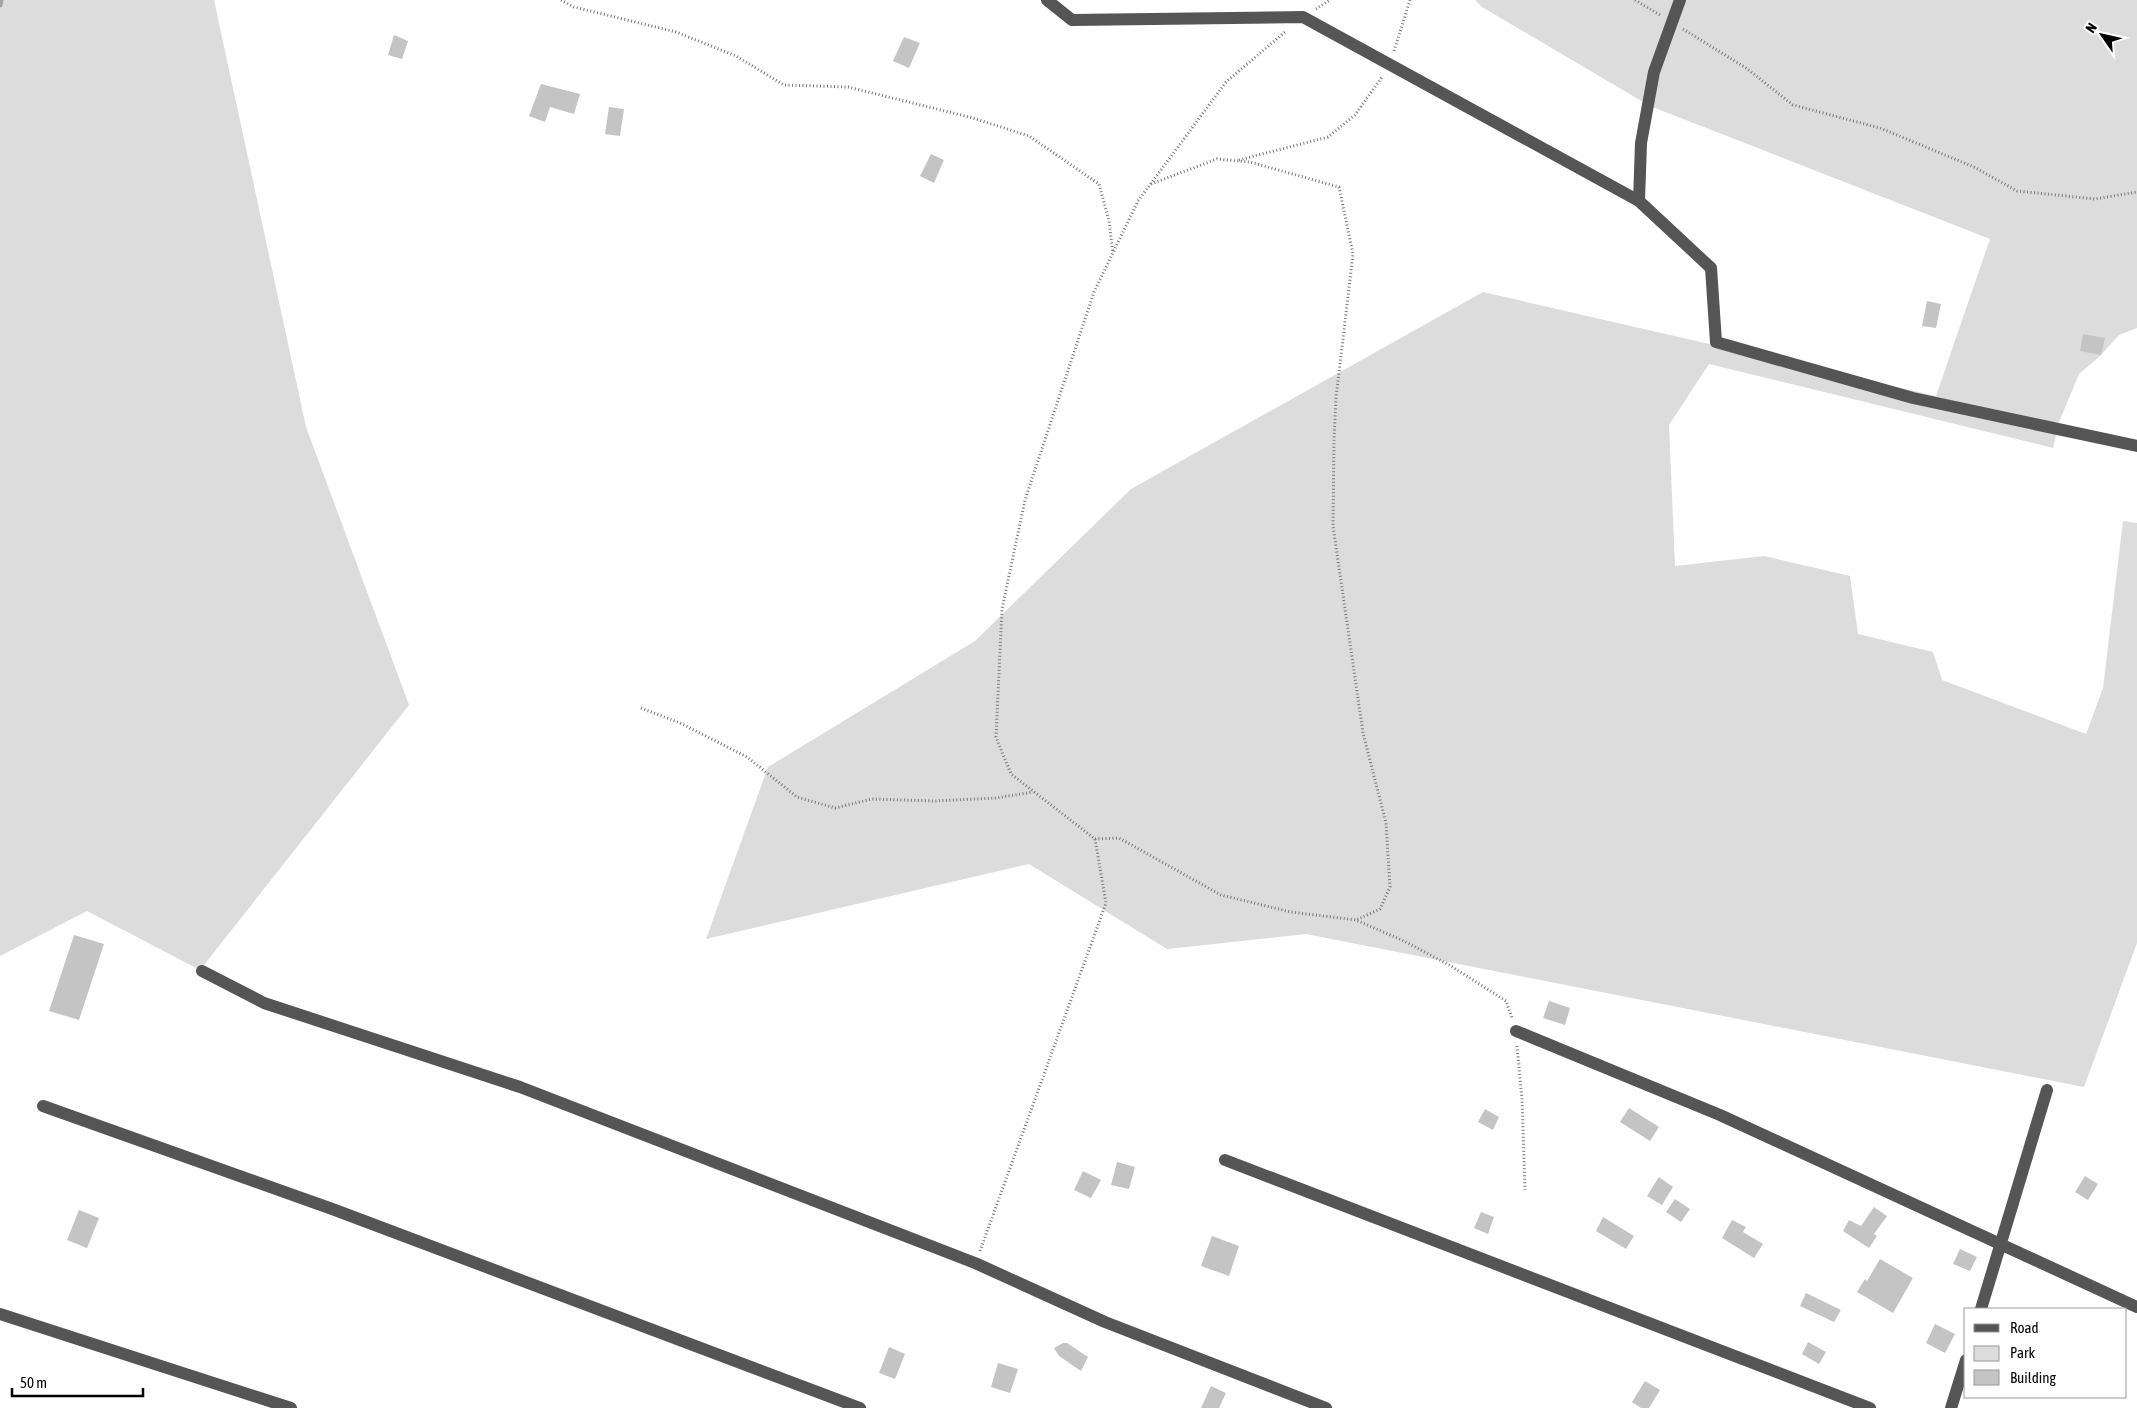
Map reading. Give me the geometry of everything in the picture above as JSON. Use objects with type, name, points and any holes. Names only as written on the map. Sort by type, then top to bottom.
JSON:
[{"type":"street","points":[[1047,0],[1072,20],[1303,17],[1639,202],[1712,268],[1716,342],[1913,398],[2137,446]]},
{"type":"street","points":[[1639,202],[1641,143],[1654,72],[1680,0]]},
{"type":"street","points":[[202,971],[264,1003],[520,1087],[975,1263],[1105,1322],[1326,1408]]},
{"type":"street","points":[[1516,1031],[1720,1115],[2137,1307]]},
{"type":"street","points":[[1981,1308],[2047,1090]]},
{"type":"street","points":[[43,1106],[334,1210],[860,1408]]},
{"type":"street","points":[[1224,1160],[1870,1408]]},
{"type":"street","points":[[0,1314],[291,1408]]},
{"type":"street","points":[[1951,1408],[1964,1366]]},
{"type":"path","points":[[561,0],[574,7],[676,32],[736,56],[784,85],[848,86],[973,118],[1029,136],[1099,184],[1109,221],[1113,253]]},
{"type":"path","points":[[1330,0],[1303,17],[1226,82],[1138,201],[1094,292],[1026,500],[1002,609],[996,737],[1011,774],[1095,839],[1119,838],[1221,895],[1291,912],[1356,920],[1404,941],[1443,962],[1506,1001],[1516,1031],[1522,1099],[1525,1190]]},
{"type":"path","points":[[1236,161],[1328,137],[1355,115],[1389,64],[1410,0]]},
{"type":"path","points":[[1635,0],[1746,68],[1793,105],[1880,128],[1974,167],[2017,191],[2095,200],[2137,192]]},
{"type":"path","points":[[1151,184],[1217,159],[1250,162],[1339,187],[1353,254],[1336,406],[1333,526],[1363,733],[1386,823],[1390,887],[1380,909],[1356,920]]},
{"type":"path","points":[[641,708],[680,723],[747,757],[797,797],[835,808],[872,799],[934,801],[996,798],[1034,792]]},
{"type":"path","points":[[975,1263],[1106,903],[1095,839]]},
{"type":"green space","points":[[0,0],[214,0],[306,427],[409,705],[200,970],[87,911],[0,956]]},
{"type":"green space","points":[[1475,0],[2137,0],[2137,328],[2119,335],[2101,355],[2079,374],[2059,422],[2053,448],[1709,364],[1669,425],[1675,566],[1764,556],[1850,576],[1858,634],[1933,652],[1942,680],[2086,734],[2103,688],[2123,521],[2137,523],[2137,943],[2084,1087],[1306,934],[1167,949],[1029,864],[706,939],[768,767],[975,641],[1131,489],[1483,292],[1936,396],[1990,239],[1650,106],[1482,7]]},
{"type":"building","points":[[394,35],[408,41],[402,59],[388,55]]},
{"type":"building","points":[[904,37],[920,43],[909,68],[893,61]]},
{"type":"building","points":[[541,84],[580,94],[574,114],[550,107],[545,122],[529,116]]},
{"type":"building","points":[[609,107],[624,109],[620,136],[605,134]]},
{"type":"building","points":[[931,154],[944,160],[934,183],[920,176]]},
{"type":"building","points":[[1927,301],[1941,304],[1936,328],[1922,326]]},
{"type":"building","points":[[2083,334],[2105,338],[2101,355],[2080,351]]},
{"type":"building","points":[[74,935],[104,944],[79,1020],[49,1011]]},
{"type":"building","points":[[1549,1001],[1570,1008],[1565,1025],[1543,1018]]},
{"type":"building","points":[[1629,1108],[1659,1127],[1650,1141],[1620,1122]]},
{"type":"building","points":[[1485,1109],[1499,1117],[1493,1130],[1478,1122]]},
{"type":"building","points":[[1117,1162],[1135,1167],[1129,1189],[1111,1185]]},
{"type":"building","points":[[1083,1171],[1101,1180],[1091,1198],[1074,1190]]},
{"type":"building","points":[[2085,1176],[2098,1184],[2088,1200],[2075,1192]]},
{"type":"building","points":[[1659,1177],[1673,1187],[1662,1205],[1647,1196]]},
{"type":"building","points":[[1675,1199],[1690,1209],[1681,1222],[1666,1212]]},
{"type":"building","points":[[1874,1207],[1887,1216],[1874,1234],[1877,1236],[1869,1248],[1843,1231],[1849,1220],[1861,1226]]},
{"type":"building","points":[[79,1210],[99,1218],[87,1248],[67,1240]]},
{"type":"building","points":[[1481,1212],[1494,1217],[1488,1234],[1474,1228]]},
{"type":"building","points":[[1603,1217],[1634,1236],[1626,1249],[1596,1231]]},
{"type":"building","points":[[1732,1220],[1746,1227],[1743,1232],[1763,1244],[1754,1258],[1722,1238]]},
{"type":"building","points":[[1212,1236],[1239,1246],[1229,1276],[1201,1266]]},
{"type":"building","points":[[1960,1249],[1977,1257],[1970,1271],[1953,1264]]},
{"type":"building","points":[[1880,1259],[1913,1278],[1893,1313],[1857,1292],[1865,1279],[1867,1281]]},
{"type":"building","points":[[1806,1293],[1841,1310],[1834,1322],[1800,1306]]},
{"type":"building","points":[[1935,1324],[1955,1334],[1945,1353],[1926,1343]]},
{"type":"building","points":[[1808,1342],[1826,1352],[1819,1364],[1802,1354]]},
{"type":"building","points":[[1067,1343],[1088,1357],[1081,1371],[1059,1356],[1054,1348]]},
{"type":"building","points":[[889,1347],[905,1354],[895,1379],[879,1373]]},
{"type":"building","points":[[998,1363],[1018,1369],[1010,1393],[991,1387]]},
{"type":"building","points":[[1645,1381],[1660,1390],[1649,1408],[1641,1408],[1632,1402]]},
{"type":"building","points":[[1211,1386],[1226,1393],[1219,1408],[1201,1408]]},
{"type":"waterway","points":[[0,5],[1,0]]}]
